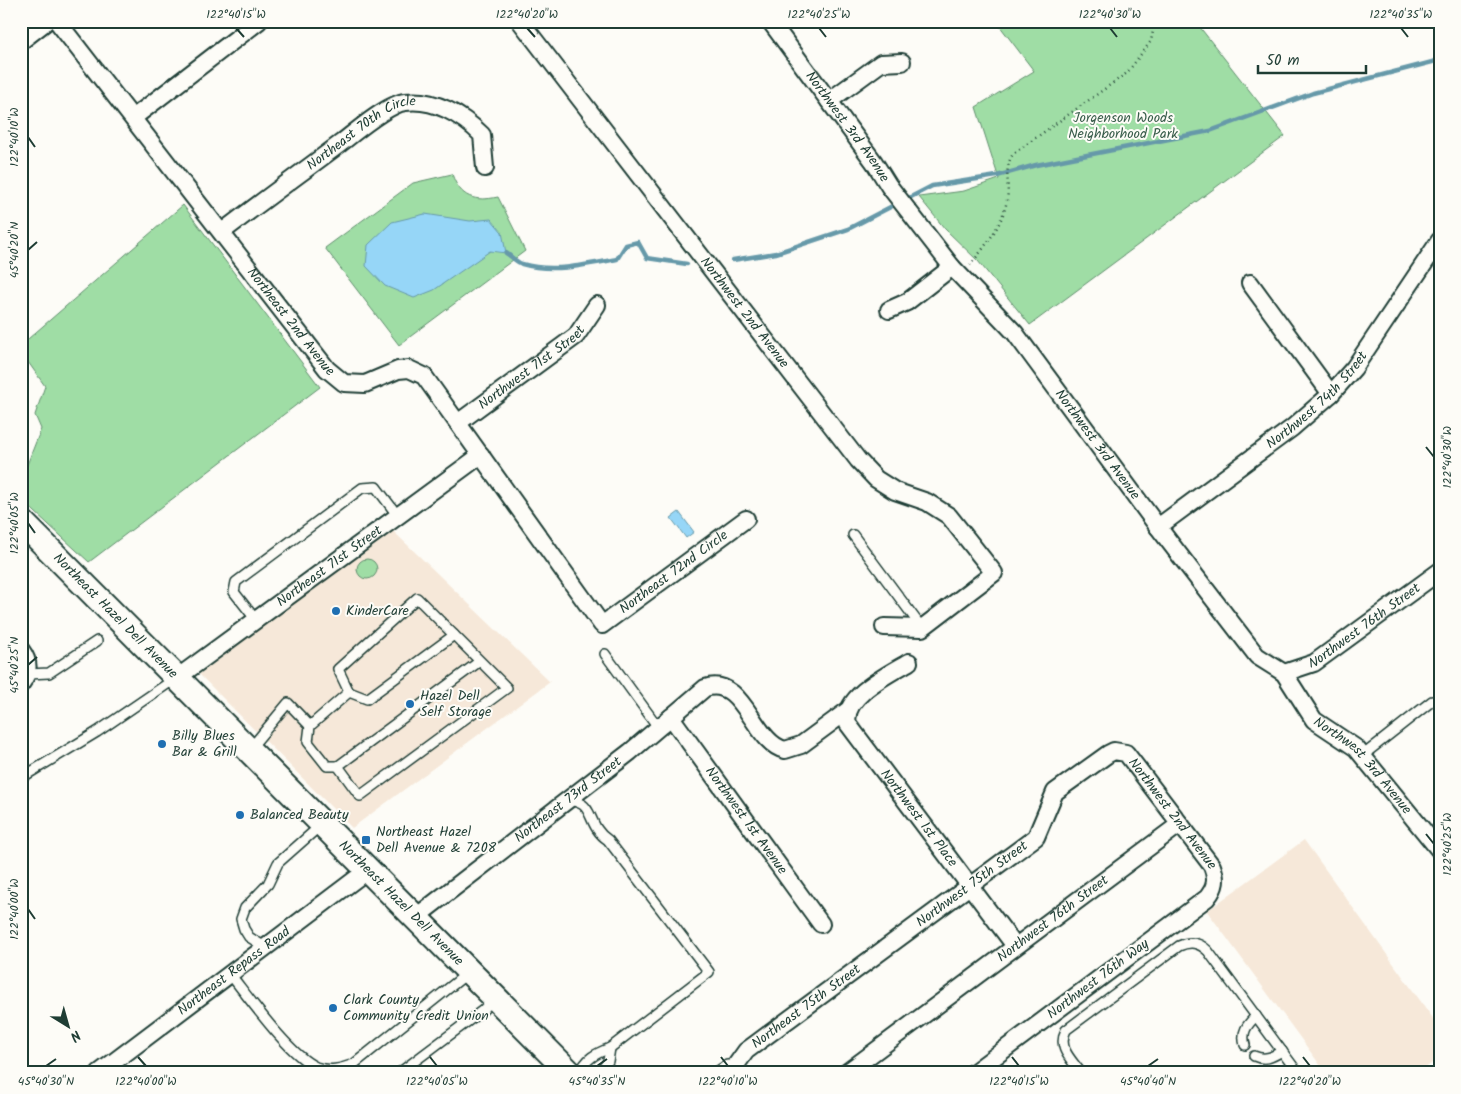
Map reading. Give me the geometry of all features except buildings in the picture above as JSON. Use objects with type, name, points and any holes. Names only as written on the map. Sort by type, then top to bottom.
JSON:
[{"type":"main road","name":"Northeast Hazel Dell Avenue","points":[[21,521],[570,1073]]},
{"type":"street","points":[[21,38],[43,21]]},
{"type":"street","name":"Northeast 2nd Avenue","points":[[57,21],[327,369],[344,383],[364,384],[398,370],[410,369],[424,376],[459,422],[602,625]]},
{"type":"street","points":[[133,118],[259,21]]},
{"type":"street","name":"Northwest 2nd Avenue","points":[[520,21],[858,460],[876,479],[895,490],[927,502],[948,516],[994,573],[922,628]]},
{"type":"street","name":"Northwest 3rd Avenue","points":[[770,21],[874,162],[888,186],[956,271],[1015,333],[1158,527],[1257,656],[1284,673],[1314,720],[1356,748],[1440,850]]},
{"type":"street","points":[[829,101],[881,63],[902,62]]},
{"type":"street","name":"Northeast 70th Circle","points":[[222,232],[373,118],[403,102],[423,102],[447,109],[467,120],[482,135],[485,168]]},
{"type":"street","name":"Northwest 74th Street","points":[[1158,527],[1292,428],[1331,394],[1354,368],[1440,240]]},
{"type":"street","points":[[889,310],[907,302],[956,271]]},
{"type":"street","points":[[1250,283],[1331,394]]},
{"type":"street","name":"Northwest 71st Street","points":[[459,422],[576,336],[597,305]]},
{"type":"street","name":"Northeast 71st Street","points":[[177,678],[481,455]]},
{"type":"street","name":"Northeast 72nd Circle","points":[[602,625],[746,519]]},
{"type":"street","name":"Northwest 76th Street","points":[[1284,673],[1314,663],[1440,571]]},
{"type":"street","points":[[884,627],[922,628]]},
{"type":"street","points":[[21,650],[27,658],[25,679]]},
{"type":"street","points":[[847,712],[855,698],[909,662]]},
{"type":"street","name":"Northeast 73rd Street","points":[[416,917],[568,799],[705,688],[720,686],[737,698],[771,742],[785,750],[801,745],[847,712]]},
{"type":"street","name":"Northwest 1st Place","points":[[847,712],[847,719],[851,730],[1015,946]]},
{"type":"street","name":"Northwest 1st Avenue","points":[[665,722],[821,924]]},
{"type":"street","name":"Northwest 2nd Avenue","points":[[1120,751],[1130,757],[1212,866],[1216,883]]},
{"type":"street","name":"Northwest 75th Street","points":[[879,953],[1036,837],[1055,792],[1108,754],[1120,751]]},
{"type":"street","name":"Northwest 76th Street","points":[[846,1073],[1180,824]]},
{"type":"street","name":"Northeast Repass Road","points":[[99,1073],[369,869]]},
{"type":"street","name":"Northwest 76th Way","points":[[974,1072],[1207,898],[1216,883]]},
{"type":"street","name":"Northeast 75th Street","points":[[736,1069],[746,1052],[879,953]]},
{"type":"lane","points":[[256,620],[234,592],[236,582],[362,488],[376,487],[398,516]]},
{"type":"lane","points":[[853,535],[922,628]]},
{"type":"lane","points":[[338,766],[360,796],[507,688],[454,635],[417,598],[338,669],[349,692],[367,699],[454,635]]},
{"type":"lane","points":[[25,679],[49,673],[97,640]]},
{"type":"lane","points":[[605,654],[665,722]]},
{"type":"lane","points":[[349,692],[310,726],[308,742],[327,766],[338,766],[480,661]]},
{"type":"lane","points":[[21,778],[97,732],[177,678]]},
{"type":"lane","points":[[1362,756],[1432,700]]},
{"type":"lane","points":[[249,750],[288,703],[310,726]]},
{"type":"lane","points":[[568,799],[587,808],[596,829],[608,840],[709,972],[610,1048],[596,1053],[582,1066],[581,1073]]},
{"type":"lane","points":[[265,947],[250,938],[244,929],[241,919],[245,908],[268,884],[278,863],[323,823]]},
{"type":"lane","points":[[1081,1073],[1063,1048],[1063,1036],[1066,1030],[1185,943],[1198,944],[1208,951],[1298,1073]]},
{"type":"lane","points":[[230,974],[279,1034],[306,1062],[330,1070],[354,1064],[470,971]]},
{"type":"lane","points":[[399,1073],[483,1010],[495,997]]},
{"type":"lane","points":[[1245,1045],[1243,1036],[1245,1029],[1256,1016]]},
{"type":"lane","points":[[600,1073],[608,1061],[610,1048]]},
{"type":"lane","points":[[1254,1056],[1264,1059],[1271,1058],[1282,1051]]},
{"type":"lane","points":[[715,1073],[727,1066],[736,1069]]},
{"type":"path","points":[[956,271],[989,240],[1000,221],[1008,200],[1007,164],[1013,154],[1128,72],[1141,57],[1151,41],[1154,21]]},
{"type":"shaded area","name":"Hazel Dell Self Storage","points":[[392,530],[550,682],[352,828],[199,674]]},
{"type":"shaded area","points":[[1304,840],[1440,1028],[1440,1057],[1419,1073],[1326,1073],[1207,911]]},
{"type":"green space","name":"Jorgenson Woods Neighborhood Park","points":[[996,21],[1195,21],[1285,136],[1030,325],[978,261],[945,229],[919,197],[964,191],[999,179],[976,107],[1034,71]]},
{"type":"green space","points":[[452,174],[459,188],[469,196],[482,199],[498,197],[525,251],[399,345],[325,248],[413,183]]},
{"type":"green space","points":[[183,205],[320,387],[89,562],[21,499],[21,480],[41,429],[35,415],[45,386],[21,352],[21,345]]},
{"type":"green space","points":[[367,559],[374,562],[377,569],[374,576],[367,579],[360,576],[357,569],[360,562]]},
{"type":"water","points":[[425,214],[470,221],[491,219],[502,232],[506,253],[490,251],[434,290],[414,298],[385,286],[366,266],[368,245],[392,222]]},
{"type":"water","points":[[679,512],[694,532],[686,538],[671,518]]},
{"type":"waterway","points":[[905,200],[932,186],[997,176],[1036,165],[1210,131],[1313,93],[1440,60]]},
{"type":"waterway","points":[[733,260],[776,253],[848,229],[898,203]]},
{"type":"waterway","points":[[506,253],[520,263],[533,267],[570,267],[617,259],[626,245],[638,242],[647,258],[687,264]]},
{"type":"place","name":"KinderCare","points":[[336,611]]},
{"type":"place","name":"Hazel Dell Self Storage","points":[[410,704]]},
{"type":"place","name":"Billy Blues Bar & Grill","points":[[162,744]]},
{"type":"place","name":"Balanced Beauty","points":[[240,815]]},
{"type":"place","name":"Northeast Hazel Dell Avenue & 7208","points":[[366,840]]},
{"type":"place","name":"Clark County Community Credit Union","points":[[333,1008]]}]
